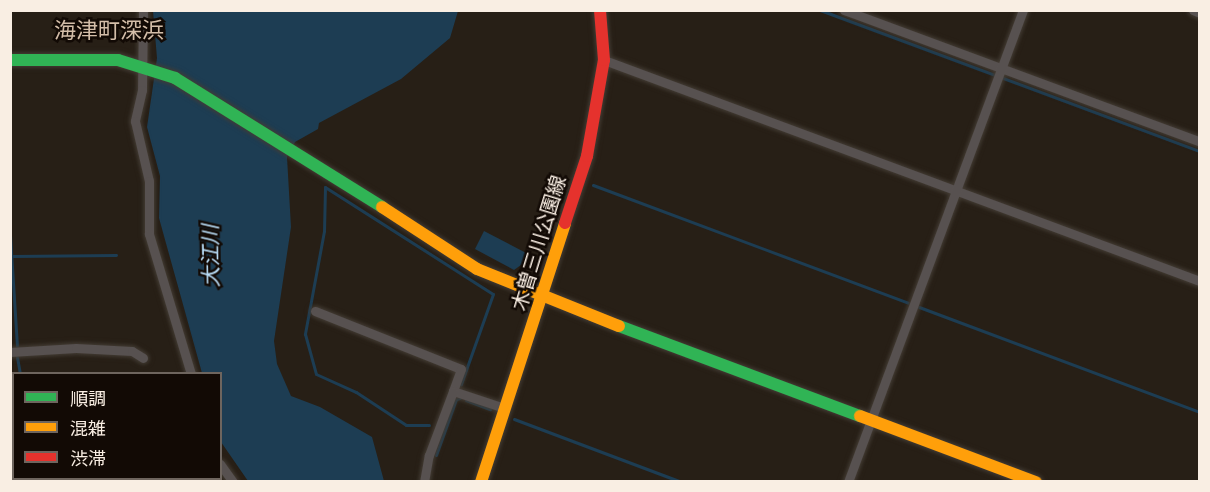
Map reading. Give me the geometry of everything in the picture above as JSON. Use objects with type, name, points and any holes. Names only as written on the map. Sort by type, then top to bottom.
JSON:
[{"type":"street","points":[[143,10],[147,67],[135,121],[149,181],[149,234],[189,372]]},
{"type":"street","name":"木曽三川公園線","points":[[481,482],[504,408],[543,298],[587,156],[604,60],[600,10]]},
{"type":"street","points":[[844,10],[1200,142]]},
{"type":"street","points":[[1193,10],[1200,13]]},
{"type":"street","points":[[848,482],[1023,11]]},
{"type":"street","points":[[10,60],[100,59],[147,67],[205,95],[477,269],[543,298],[1036,482]]},
{"type":"street","points":[[604,60],[1200,281]]},
{"type":"street","points":[[315,311],[461,369],[429,455],[424,482]]},
{"type":"street","points":[[10,352],[132,351],[143,358]]},
{"type":"street","points":[[453,391],[504,408]]},
{"type":"street","points":[[222,467],[233,482]]},
{"type":"water","name":"大江川","points":[[153,11],[458,11],[450,38],[401,79],[319,123],[318,129],[295,142],[287,157],[291,227],[274,341],[277,364],[291,396],[320,407],[372,437],[384,481],[248,481],[222,443],[222,372],[202,372],[159,218],[160,176],[147,127],[157,58]]},
{"type":"water","points":[[484,231],[528,254],[521,265],[514,270],[475,249]]},
{"type":"waterway","points":[[820,10],[1200,151]]},
{"type":"waterway","points":[[593,185],[908,303]]},
{"type":"waterway","points":[[325,187],[324,231],[305,334],[316,374],[356,392],[406,425],[429,425]]},
{"type":"waterway","points":[[325,187],[493,294],[461,384]]},
{"type":"waterway","points":[[10,235],[17,346]]},
{"type":"waterway","points":[[12,256],[116,255]]},
{"type":"waterway","points":[[919,307],[1200,412]]},
{"type":"waterway","points":[[17,357],[20,372]]},
{"type":"waterway","points":[[436,455],[456,399],[460,398]]},
{"type":"waterway","points":[[466,400],[490,409]]},
{"type":"waterway","points":[[514,419],[682,482]]},
{"type":"traffic: fast","points":[[10,60],[118,60],[175,78],[382,207]]},
{"type":"traffic: fast","points":[[619,326],[860,416]]},
{"type":"traffic: fast","points":[[10,403],[12,415]]},
{"type":"traffic: slow","points":[[382,207],[477,269],[619,326]]},
{"type":"traffic: slow","points":[[481,482],[565,223]]},
{"type":"traffic: slow","points":[[860,416],[1036,482]]},
{"type":"traffic: jam","points":[[565,223],[587,156],[604,60],[600,10]]},
{"type":"district","name":"海津町深浜","points":[[109,31]]}]
